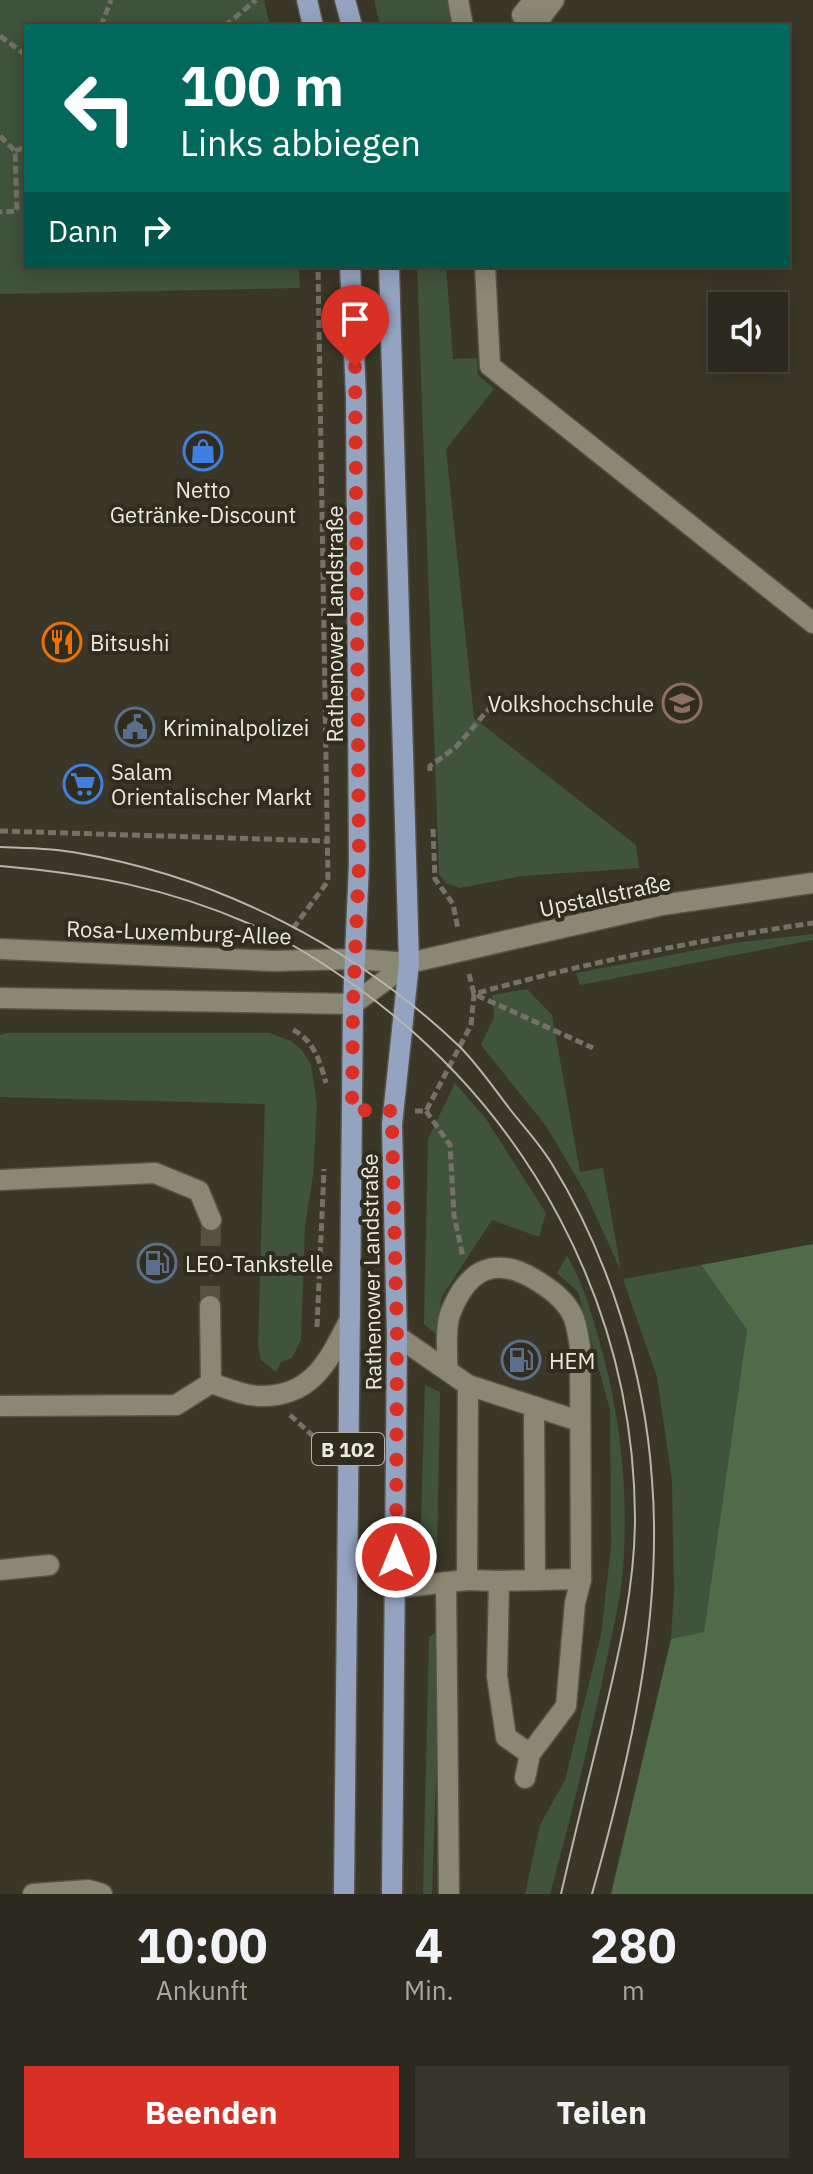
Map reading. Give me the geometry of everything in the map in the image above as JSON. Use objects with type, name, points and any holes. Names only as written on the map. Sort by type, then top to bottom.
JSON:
[{"type":"main road","points":[[307,0],[313,24]]},
{"type":"main road","points":[[345,0],[351,24]]},
{"type":"main road","name":"Rathenower Landstraße","points":[[344,1894],[353,1004],[359,871],[356,396],[350,268]]},
{"type":"main road","name":"Rathenower Landstraße","points":[[389,268],[409,963],[392,1125],[397,1336],[392,1894]]},
{"type":"street","points":[[458,0],[463,24]]},
{"type":"street","points":[[530,14],[554,0]]},
{"type":"street","points":[[485,268],[490,366],[813,623]]},
{"type":"street","name":"Upstallstraße","points":[[356,959],[409,963],[662,905],[813,883]]},
{"type":"street","name":"Rosa-Luxemburg-Allee","points":[[0,949],[274,961],[356,959]]},
{"type":"street","name":"Upstallstraße","points":[[353,1004],[409,963]]},
{"type":"street","points":[[0,998],[353,1004]]},
{"type":"street","points":[[0,1180],[155,1173],[199,1191],[211,1220]]},
{"type":"street","points":[[447,1370],[450,1312],[468,1280],[481,1272],[498,1267],[520,1271],[553,1290],[573,1317],[580,1346],[581,1579],[575,1603],[566,1706],[530,1754],[525,1778]]},
{"type":"street","points":[[210,1306],[211,1383]]},
{"type":"street","points":[[0,1406],[176,1405],[211,1383],[257,1397],[285,1394],[302,1388],[327,1363],[350,1319]]},
{"type":"street","points":[[397,1336],[468,1385],[579,1421]]},
{"type":"street","points":[[449,1894],[456,1581],[468,1385]]},
{"type":"street","points":[[534,1407],[535,1580]]},
{"type":"street","points":[[0,1570],[49,1565]]},
{"type":"street","points":[[396,1588],[456,1581],[581,1579]]},
{"type":"street","points":[[499,1581],[497,1676],[506,1737],[530,1754]]},
{"type":"street","points":[[33,1894],[89,1890],[102,1894]]},
{"type":"path","points":[[102,24],[111,0]]},
{"type":"path","points":[[227,24],[256,0]]},
{"type":"path","points":[[0,36],[24,54]]},
{"type":"path","points":[[0,136],[15,151],[17,211],[0,212]]},
{"type":"path","points":[[15,151],[24,148]]},
{"type":"path","points":[[274,961],[292,927],[328,881],[318,268]]},
{"type":"path","points":[[430,780],[430,766],[456,747],[501,695]]},
{"type":"path","points":[[426,1111],[471,1025],[474,994],[453,904],[435,879],[432,822]]},
{"type":"path","points":[[0,831],[328,841]]},
{"type":"path","points":[[474,994],[570,968],[813,923]]},
{"type":"path","points":[[474,994],[593,1048]]},
{"type":"path","points":[[264,1003],[272,1026],[297,1031],[320,1060],[326,1084],[326,1110],[352,1110]]},
{"type":"path","points":[[394,1111],[426,1111]]},
{"type":"path","points":[[426,1111],[450,1145],[454,1215],[468,1280]]},
{"type":"path","points":[[317,1329],[324,1163]]},
{"type":"path","points":[[285,1394],[286,1411],[327,1449]]},
{"type":"green space","points":[[0,0],[264,0],[270,24],[24,24],[24,268],[299,268],[300,288],[0,294]]},
{"type":"green space","points":[[374,0],[448,0],[453,24],[380,24]]},
{"type":"green space","points":[[417,268],[446,268],[453,359],[477,358],[478,375],[494,389],[446,449],[474,718],[636,845],[639,868],[522,876],[460,888],[447,884],[439,874]]},
{"type":"green space","points":[[813,934],[813,940],[580,985],[576,973],[734,943]]},
{"type":"green space","points":[[527,989],[552,1015],[580,1172],[603,1168],[621,1271],[585,1192],[546,1126],[481,1045],[494,1017],[492,995]]},
{"type":"green space","points":[[269,1033],[291,1041],[302,1050],[311,1065],[317,1104],[313,1175],[305,1226],[301,1340],[292,1358],[281,1362],[276,1372],[261,1360],[258,1346],[265,1104],[0,1097],[0,1035]]},
{"type":"green space","points":[[455,1083],[486,1119],[546,1213],[539,1237],[492,1220],[441,1298],[438,1336],[424,1324],[428,1139]]},
{"type":"green space","points":[[813,1244],[813,1894],[611,1894],[671,1639],[704,1632],[747,1330],[701,1265]]},
{"type":"green space","points":[[567,1256],[589,1306],[611,1385],[623,1469],[624,1553],[619,1600],[601,1688],[550,1894],[525,1894],[540,1825],[565,1780],[601,1635],[611,1547],[610,1410],[578,1292],[557,1273]]},
{"type":"green space","points":[[701,1265],[747,1330],[704,1633],[671,1639],[674,1592],[672,1480],[657,1377],[623,1279]]},
{"type":"green space","points":[[425,1385],[440,1392],[437,1557],[420,1557]]},
{"type":"green space","points":[[441,1628],[432,1894],[423,1894],[429,1637]]},
{"type":"tunnel","points":[[210,1306],[211,1220]]},
{"type":"tram line","points":[[0,847],[49,849],[131,864],[234,899],[331,948],[377,978],[460,1047],[552,1164],[591,1237],[621,1316],[641,1398],[652,1480],[654,1532],[648,1637],[619,1793],[592,1894]]},
{"type":"tram line","points":[[0,866],[66,873],[158,891],[264,930],[319,961],[419,1037],[473,1093],[521,1154],[560,1220],[592,1290],[615,1363],[630,1439],[635,1518],[629,1596],[619,1648],[561,1894]]},
{"type":"place","name":"Netto Getränke-Discount","points":[[203,451]]},
{"type":"place","name":"Bitsushi","points":[[62,642]]},
{"type":"place","name":"Volkshochschule","points":[[682,703]]},
{"type":"place","name":"Kriminalpolizei","points":[[135,727]]},
{"type":"place","name":"Salam Orientalischer Markt","points":[[83,784]]},
{"type":"place","name":"LEO-Tankstelle","points":[[157,1263]]},
{"type":"place","name":"HEM","points":[[521,1360]]},
{"type":"route","points":[[355,367],[359,863],[352,1110],[394,1111],[396,1557]]}]
